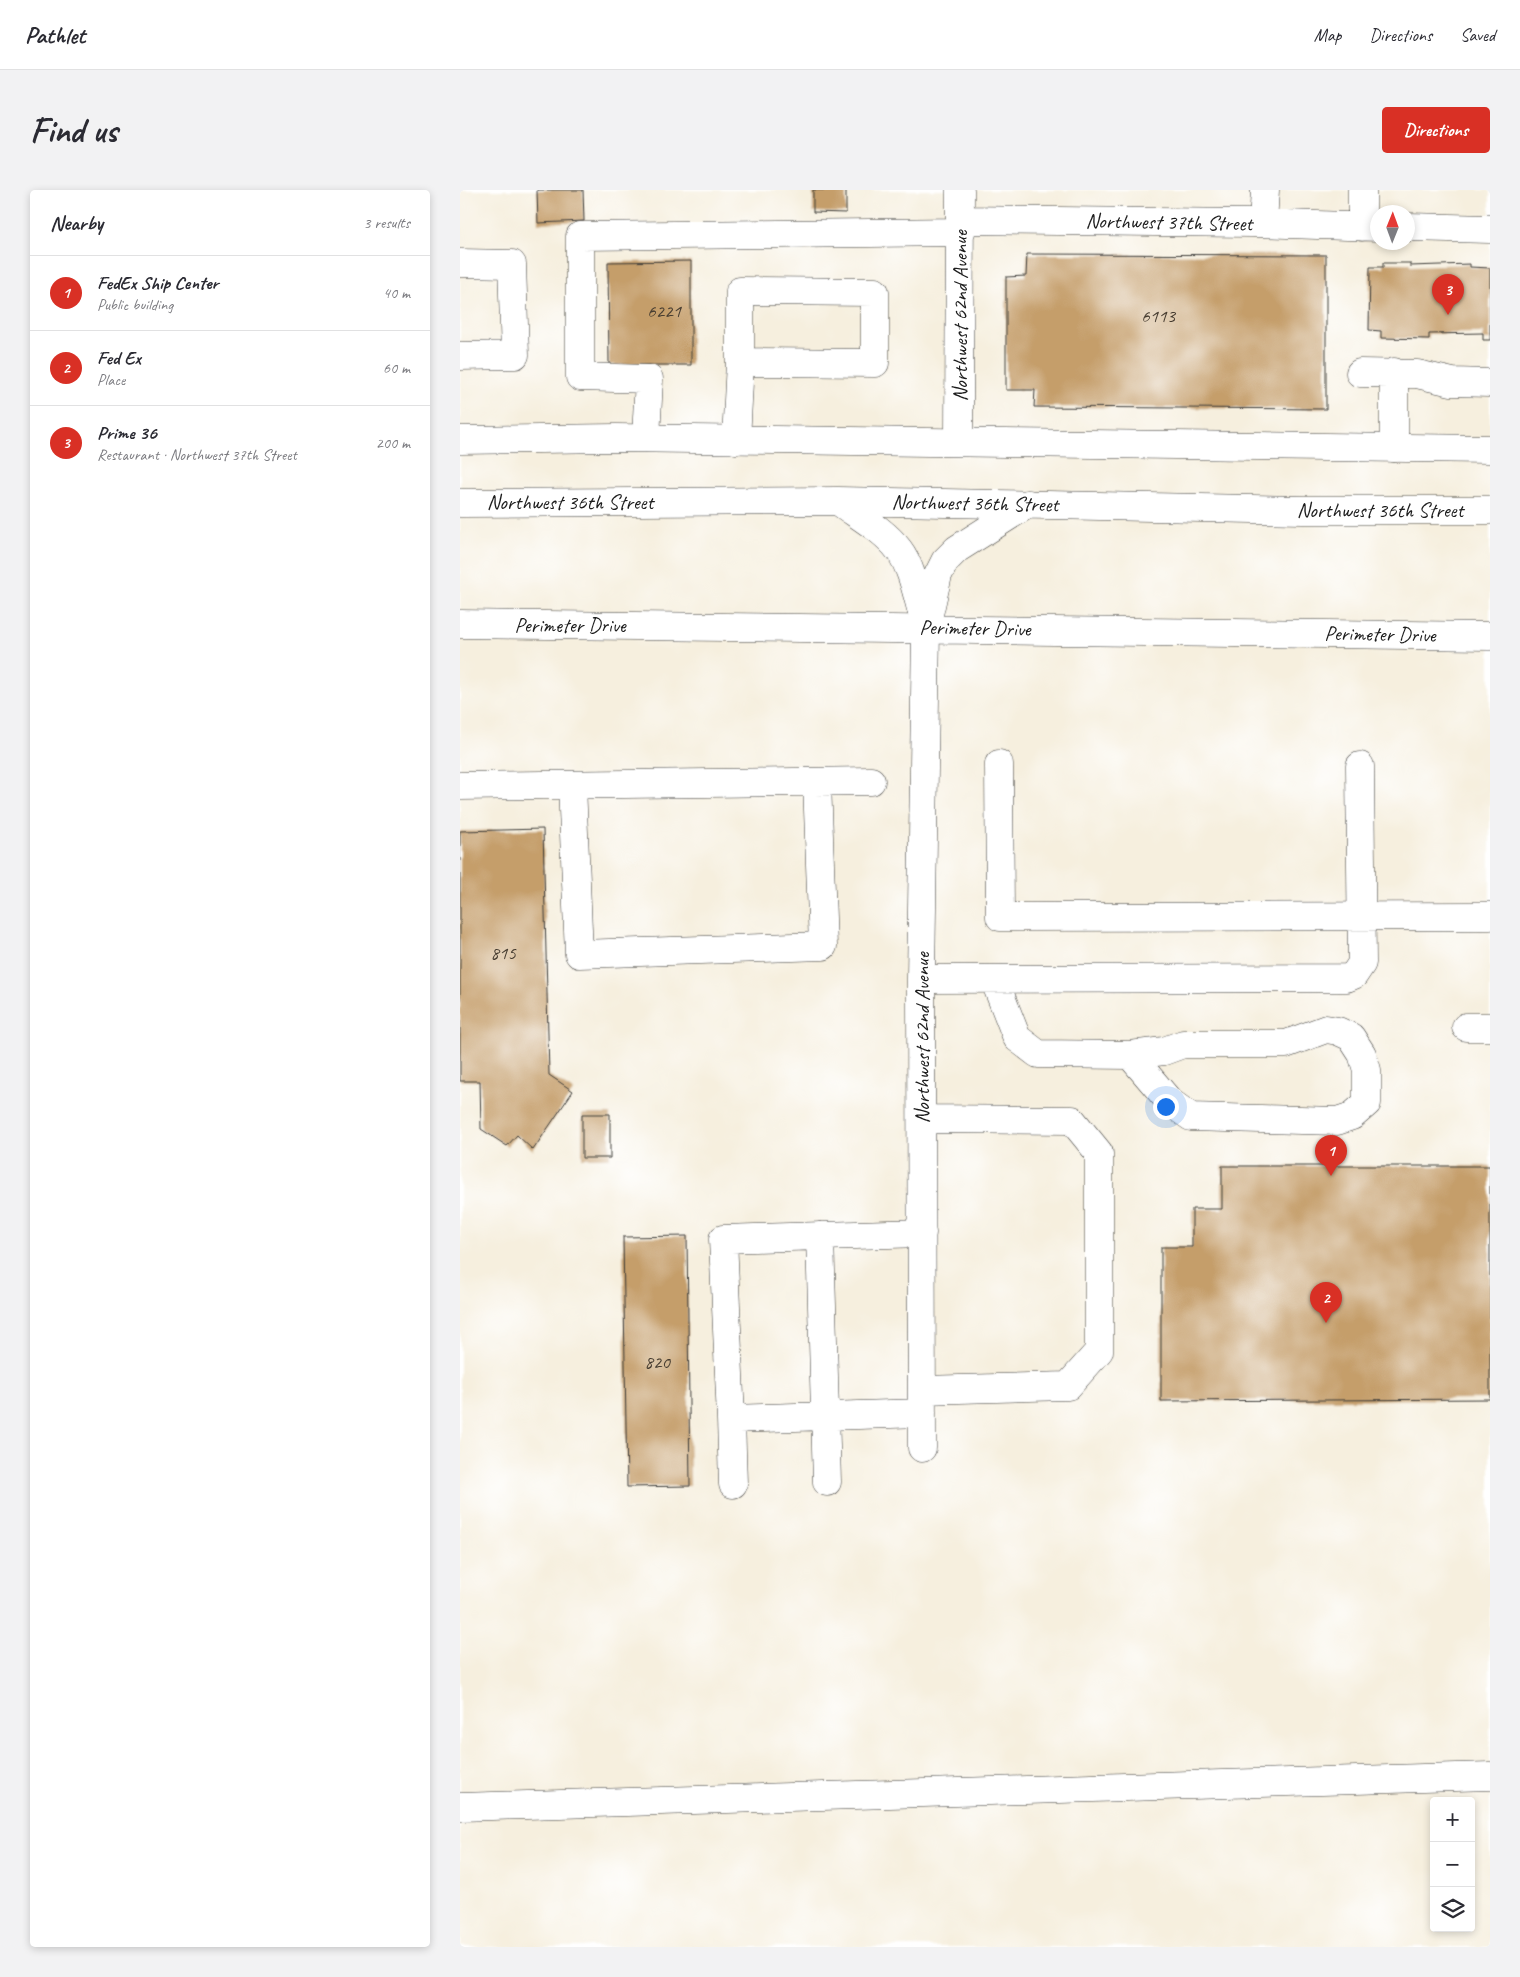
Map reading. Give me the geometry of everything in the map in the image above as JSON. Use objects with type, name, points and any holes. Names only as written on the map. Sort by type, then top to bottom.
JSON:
[{"type":"street","name":"Northwest 62nd Avenue","points":[[960,190],[960,441]]},
{"type":"street","points":[[1263,223],[1265,190]]},
{"type":"street","points":[[1346,190],[1362,227]]},
{"type":"street","points":[[1362,190],[1362,227]]},
{"type":"street","name":"Northwest 37th Street","points":[[646,438],[649,379],[580,377],[580,236],[961,226],[1263,223],[1362,227]]},
{"type":"street","points":[[1415,227],[1490,229]]},
{"type":"street","points":[[460,263],[512,264],[515,355],[460,356]]},
{"type":"street","points":[[736,440],[740,362],[740,291],[875,292],[874,363],[740,362]]},
{"type":"street","points":[[1394,372],[1394,448]]},
{"type":"street","points":[[1360,373],[1394,372],[1417,374],[1452,382],[1490,383]]},
{"type":"street","points":[[460,440],[646,438],[1490,449]]},
{"type":"street","points":[[838,501],[892,542],[900,552],[907,565],[926,628]]},
{"type":"street","name":"Northwest 36th Street","points":[[460,503],[838,501],[1303,510],[1490,510]]},
{"type":"street","points":[[926,628],[938,575],[945,561],[957,549],[1028,504]]},
{"type":"street","name":"Perimeter Drive","points":[[460,624],[1490,636]]},
{"type":"street","name":"Northwest 62nd Avenue","points":[[922,1448],[921,979],[926,628]]},
{"type":"street","points":[[999,764],[1000,917],[1490,916]]},
{"type":"street","points":[[921,979],[1347,978],[1354,975],[1362,963],[1360,766]]},
{"type":"street","points":[[460,786],[871,781]]},
{"type":"street","points":[[572,785],[579,954],[824,946],[817,782]]},
{"type":"street","points":[[994,979],[1017,1038],[1038,1054],[1130,1055],[1164,1051],[1183,1044],[1286,1044],[1326,1029],[1338,1031],[1351,1037],[1362,1054],[1367,1070],[1367,1103],[1352,1116],[1337,1121],[1191,1117],[1170,1102],[1130,1055]]},
{"type":"street","points":[[731,1420],[825,1416],[922,1401],[1068,1386],[1099,1351],[1099,1153],[1072,1120],[922,1119]]},
{"type":"street","points":[[733,1484],[722,1239],[922,1233]]},
{"type":"street","points":[[820,1236],[828,1482]]},
{"type":"street","points":[[460,1807],[1490,1776]]},
{"type":"building","points":[[537,190],[583,190],[584,221],[538,223]]},
{"type":"building","points":[[813,190],[846,190],[846,213],[813,212]]},
{"type":"building","points":[[1027,254],[1326,255],[1326,409],[1034,407],[1035,390],[1006,390],[1006,277],[1026,276]]},
{"type":"building","points":[[691,261],[691,365],[609,365],[608,262]]},
{"type":"building","points":[[1383,263],[1410,263],[1410,266],[1470,264],[1470,267],[1490,268],[1490,340],[1483,340],[1483,333],[1429,334],[1429,339],[1381,338],[1381,331],[1369,330],[1370,267],[1383,267]]},
{"type":"building","points":[[543,829],[549,1075],[573,1091],[533,1150],[517,1135],[507,1146],[481,1129],[480,1081],[460,1081],[460,831]]},
{"type":"building","points":[[582,1114],[610,1114],[610,1158],[582,1158]]},
{"type":"building","points":[[1222,1166],[1490,1166],[1490,1399],[1161,1401],[1161,1247],[1192,1247],[1192,1209],[1222,1209]]},
{"type":"building","points":[[687,1236],[690,1486],[627,1487],[623,1237]]},
{"type":"place","name":"Prime 36","points":[[1448,315]]},
{"type":"place","name":"FedEx Ship Center","points":[[1331,1176]]},
{"type":"place","name":"Fed Ex","points":[[1326,1323]]}]
